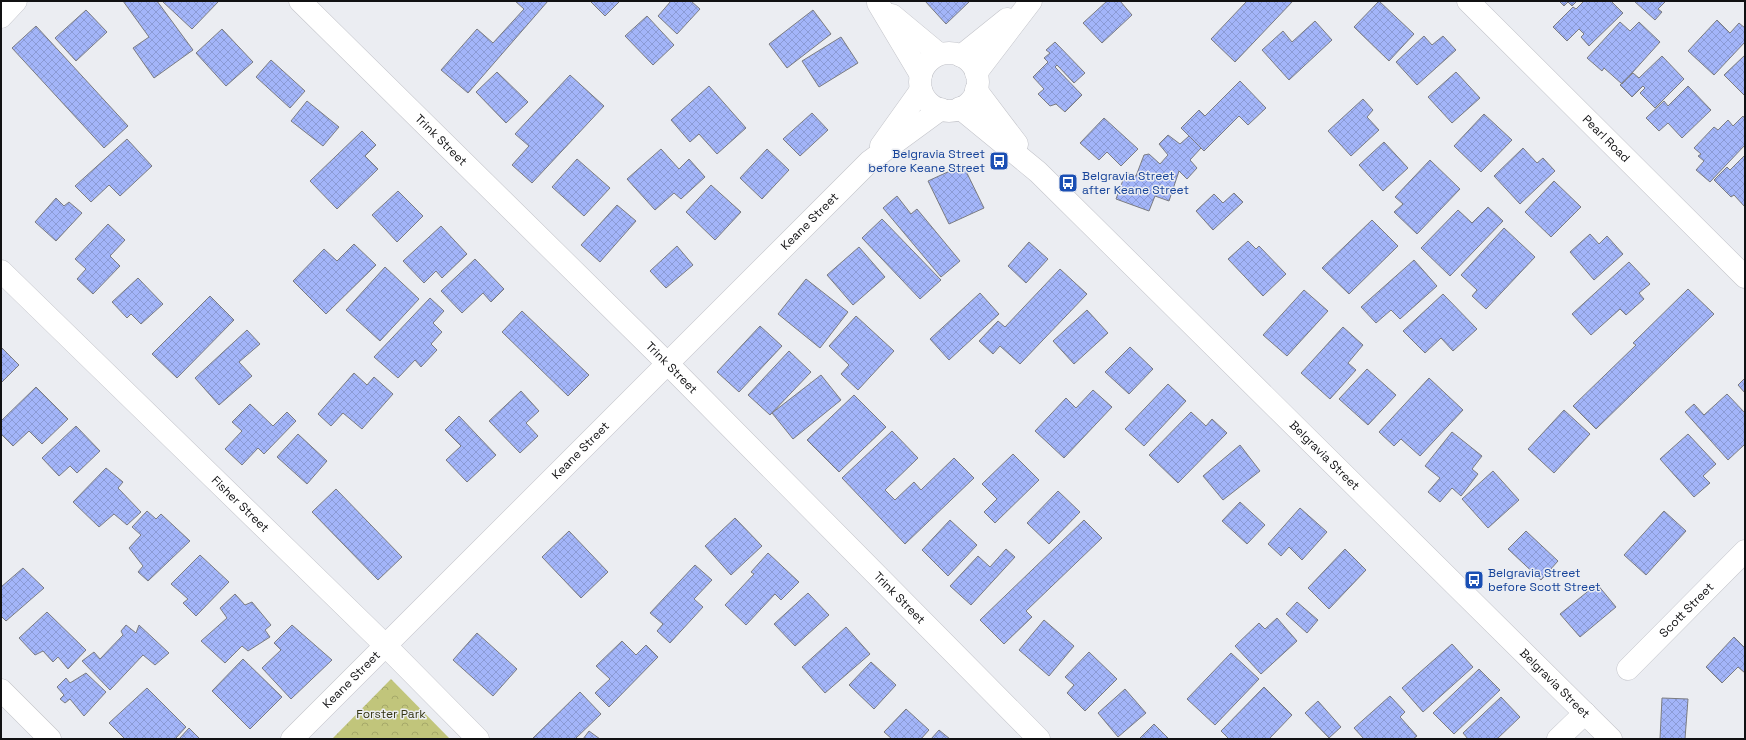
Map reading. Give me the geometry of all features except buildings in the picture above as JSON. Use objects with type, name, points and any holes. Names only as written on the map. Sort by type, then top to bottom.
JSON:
[{"type":"street","points":[[1,17],[16,1]]},
{"type":"street","name":"Trink Street","points":[[300,1],[667,363],[1040,739]]},
{"type":"street","points":[[961,56],[1030,1]]},
{"type":"street","points":[[877,2],[921,82],[929,102],[951,109],[970,101],[976,81],[1030,1]]},
{"type":"street","name":"Pearl Road","points":[[1468,1],[1745,277]]},
{"type":"street","points":[[877,2],[939,54]]},
{"type":"street","points":[[921,82],[927,62],[939,54],[954,53],[967,60],[976,81]]},
{"type":"street","name":"Belgravia Street","points":[[976,81],[1038,172]]},
{"type":"street","name":"Keane Street","points":[[870,161],[921,82]]},
{"type":"street","name":"Keane Street","points":[[292,739],[870,161],[951,109]]},
{"type":"street","name":"Belgravia Street","points":[[951,109],[1038,172],[1611,739]]},
{"type":"street","name":"Fisher Street","points":[[1,272],[385,645],[478,739]]},
{"type":"street","name":"Scott Street","points":[[1628,669],[1745,551]]},
{"type":"street","points":[[1,690],[50,739]]},
{"type":"street","points":[[1558,739],[1585,713]]},
{"type":"green space","name":"Forster Park","points":[[391,679],[450,739],[332,739]]},
{"type":"place","name":"Belgravia Street before Keane Street","points":[[999,161]]},
{"type":"place","name":"Belgravia Street after Keane Street","points":[[1068,183]]},
{"type":"place","name":"Belgravia Street before Scott Street","points":[[1474,580]]}]
